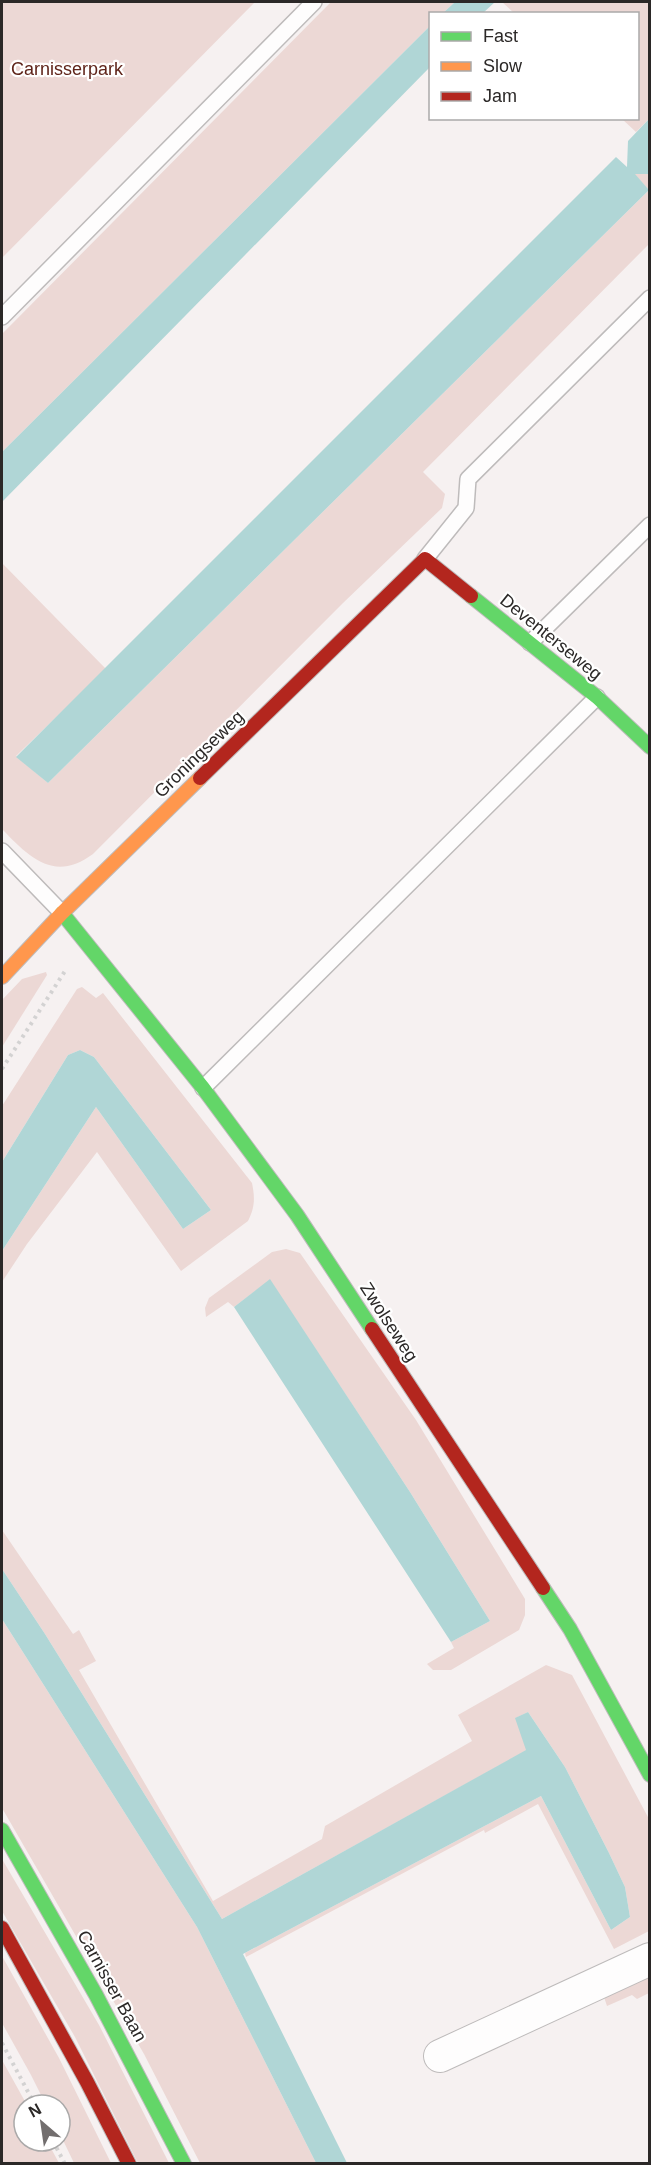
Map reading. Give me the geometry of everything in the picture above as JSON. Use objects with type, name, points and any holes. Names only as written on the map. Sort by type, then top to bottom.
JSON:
[{"type":"street","name":"Deventerseweg","points":[[425,559],[597,697],[650,747]]},
{"type":"street","name":"Groningseweg","points":[[2,977],[62,913],[425,559]]},
{"type":"street","name":"Zwolseweg","points":[[62,913],[203,1088],[297,1215],[570,1629],[650,1775]]},
{"type":"street","name":"Carnisser Baan","points":[[2,1830],[133,2062],[184,2163]]},
{"type":"street","points":[[2,1928],[129,2163]]},
{"type":"street","points":[[440,2056],[650,1959]]},
{"type":"lane","points":[[2,317],[314,2]]},
{"type":"lane","points":[[425,559],[466,508],[468,479],[650,298]]},
{"type":"lane","points":[[530,643],[650,525]]},
{"type":"lane","points":[[203,1088],[597,697]]},
{"type":"lane","points":[[2,851],[62,913]]},
{"type":"path","points":[[2,1069],[86,940]]},
{"type":"path","points":[[2,2043],[29,2093]]},
{"type":"green space","name":"Carnisserpark","points":[[2,2],[255,2],[2,258]]},
{"type":"green space","points":[[331,2],[455,2],[444,12],[429,12],[429,27],[2,452],[2,334]]},
{"type":"green space","points":[[502,2],[649,2],[649,119],[636,132],[623,120],[639,120],[639,12],[513,12]]},
{"type":"green space","points":[[634,174],[649,174],[649,190]]},
{"type":"green space","points":[[649,190],[649,244],[423,472],[445,494],[442,508],[343,603],[93,854],[66,866],[54,866],[43,863],[22,849],[2,829],[2,563],[106,669],[16,756],[48,783]]},
{"type":"green space","points":[[46,972],[47,975],[2,1047],[2,1000],[22,979]]},
{"type":"green space","points":[[82,987],[96,998],[103,993],[252,1183],[254,1198],[252,1211],[248,1221],[181,1271],[97,1152],[27,1244],[2,1282],[2,1251],[96,1107],[183,1229],[211,1210],[94,1057],[80,1050],[68,1055],[2,1162],[2,1106],[77,989]]},
{"type":"green space","points":[[286,1249],[300,1253],[416,1420],[525,1599],[525,1615],[519,1630],[451,1670],[433,1670],[427,1664],[454,1648],[451,1642],[490,1621],[410,1492],[270,1280],[234,1307],[228,1302],[206,1317],[205,1308],[209,1298],[272,1252]]},
{"type":"green space","points":[[2,1530],[73,1634],[79,1630],[96,1661],[79,1670],[213,1901],[322,1839],[325,1826],[472,1741],[458,1715],[546,1665],[572,1675],[649,1819],[649,1931],[614,1949],[538,1804],[485,1833],[484,1830],[246,1957],[245,1953],[541,1796],[611,1930],[630,1917],[625,1887],[609,1853],[565,1767],[528,1712],[516,1718],[527,1750],[222,1919],[45,1634],[2,1569]]},
{"type":"green space","points":[[2,1619],[197,1927],[316,2163],[200,2163],[144,2054],[2,1808]]},
{"type":"green space","points":[[2,1859],[99,2025],[169,2163],[138,2163],[75,2037],[2,1911]]},
{"type":"green space","points":[[2,1956],[59,2058],[111,2163],[74,2163],[69,2153],[72,2153],[72,2093],[40,2093],[2,2023]]},
{"type":"green space","points":[[649,1972],[649,1993],[637,1999],[632,1995],[607,2006],[604,1997]]},
{"type":"green space","points":[[2,2060],[20,2093],[12,2093],[12,2153],[54,2153],[59,2163],[2,2163]]},
{"type":"water","points":[[455,2],[495,2],[484,12],[444,12]]},
{"type":"water","points":[[429,27],[429,68],[2,502],[2,452]]},
{"type":"water","points":[[649,119],[649,174],[635,174],[649,190],[48,783],[16,757],[616,157],[627,167],[628,141]]},
{"type":"water","points":[[80,1050],[94,1057],[211,1210],[183,1229],[96,1107],[2,1251],[2,1162],[68,1055]]},
{"type":"water","points":[[270,1279],[410,1492],[490,1621],[451,1642],[234,1307]]},
{"type":"water","points":[[2,1569],[45,1634],[222,1919],[526,1750],[515,1718],[528,1712],[565,1767],[609,1853],[625,1887],[630,1917],[611,1930],[541,1796],[243,1954],[347,2163],[316,2163],[197,1927],[2,1619]]},
{"type":"traffic: fast","points":[[471,596],[597,697],[650,747]]},
{"type":"traffic: fast","points":[[62,913],[203,1088],[297,1215],[372,1329]]},
{"type":"traffic: fast","points":[[543,1588],[570,1629],[650,1775]]},
{"type":"traffic: fast","points":[[2,1830],[96,1995],[184,2164]]},
{"type":"traffic: slow","points":[[2,977],[62,913],[200,778]]},
{"type":"traffic: jam","points":[[200,778],[425,559],[471,596]]},
{"type":"traffic: jam","points":[[372,1329],[543,1588]]},
{"type":"traffic: jam","points":[[2,1928],[87,2082],[129,2164]]}]
